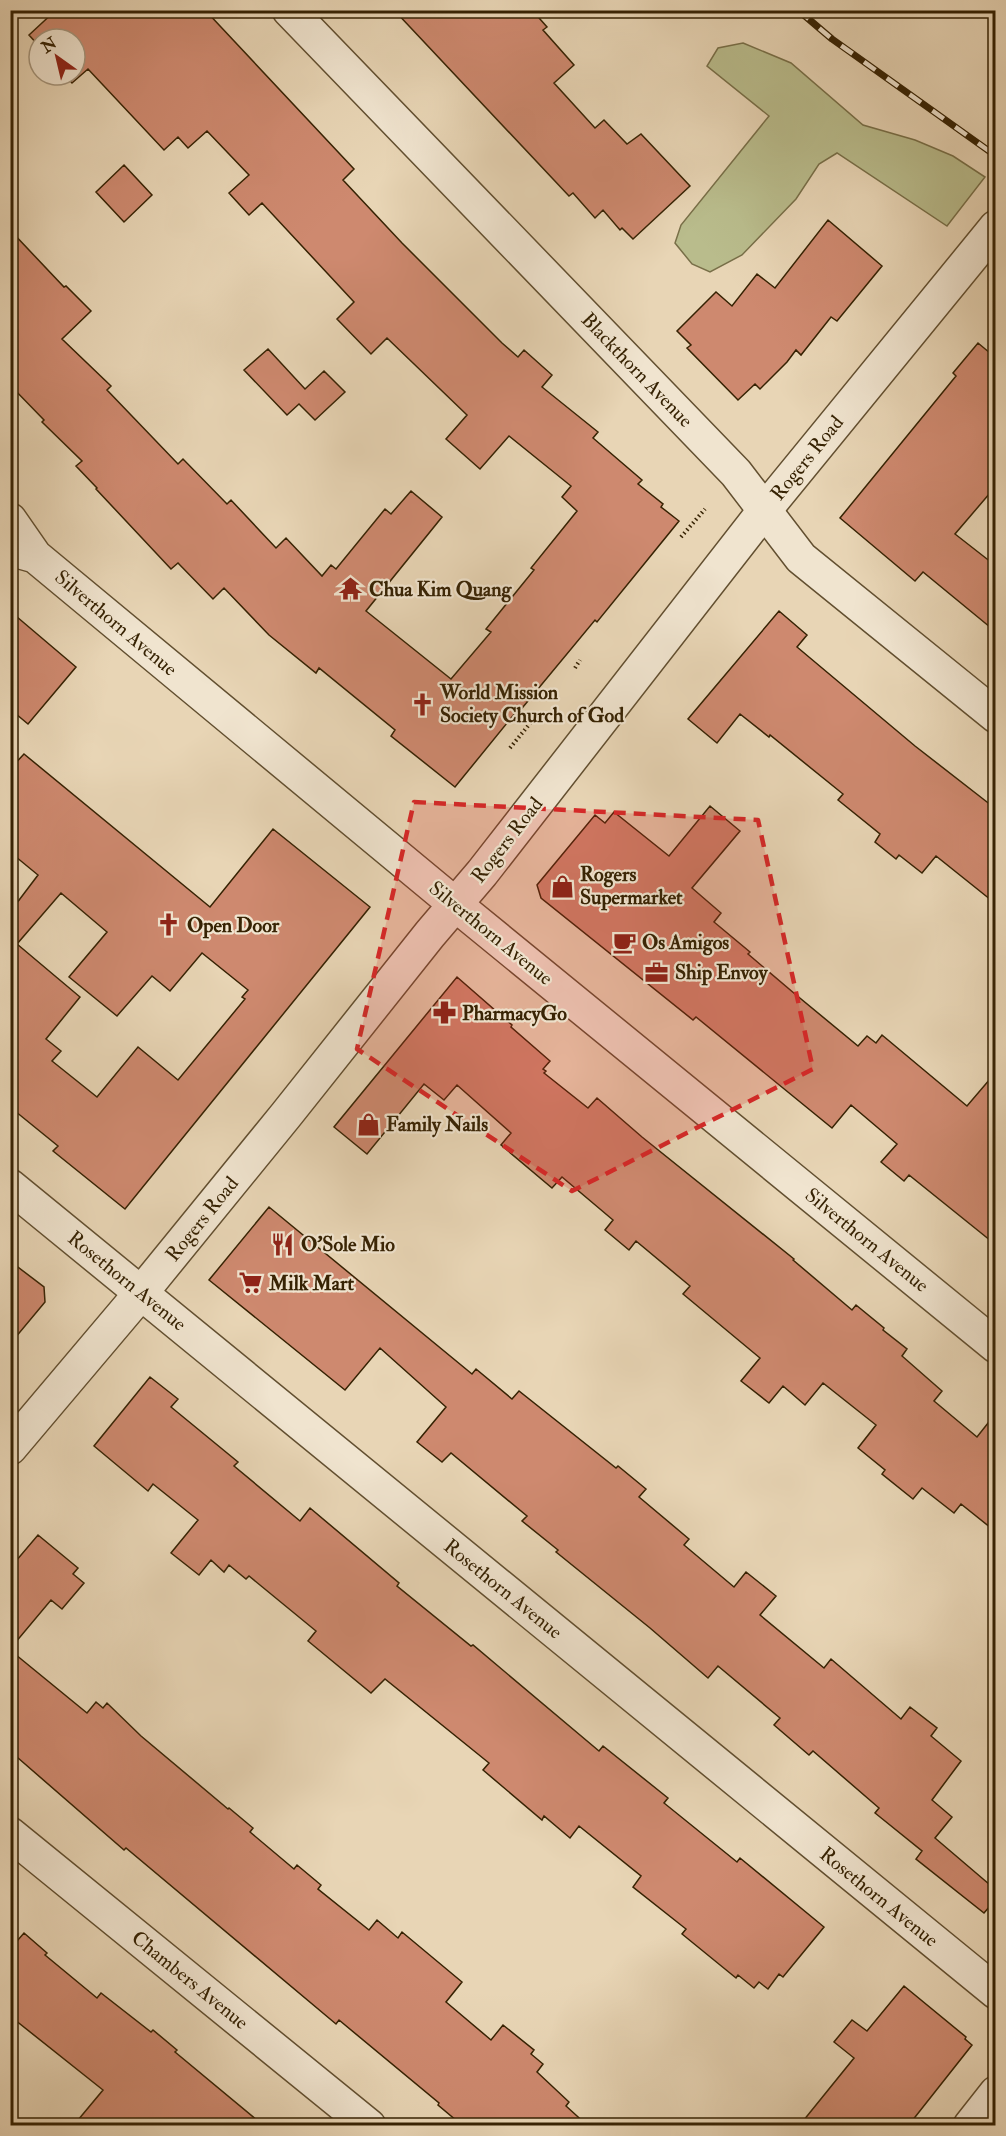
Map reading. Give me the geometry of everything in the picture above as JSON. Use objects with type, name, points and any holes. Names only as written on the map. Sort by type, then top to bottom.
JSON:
[{"type":"street","name":"Blackthorn Avenue","points":[[288,10],[736,473],[801,558],[996,716]]},
{"type":"street","name":"Rogers Road","points":[[10,1448],[141,1293],[286,1115],[456,904],[764,511],[996,227]]},
{"type":"street","name":"Silverthorn Avenue","points":[[10,520],[23,552],[996,1346]]},
{"type":"street","name":"Rosethorn Avenue","points":[[10,1186],[996,1992]]},
{"type":"street","name":"Chambers Avenue","points":[[10,1834],[369,2126]]},
{"type":"street","points":[[970,2126],[996,2093]]},
{"type":"path","points":[[681,537],[705,508]]},
{"type":"path","points":[[575,668],[580,660]]},
{"type":"path","points":[[510,748],[532,721]]},
{"type":"highlighted area","points":[[414,802],[758,820],[813,1069],[572,1191],[357,1049]]},
{"type":"green space","points":[[743,43],[791,63],[863,125],[915,140],[953,156],[985,177],[947,226],[837,153],[819,164],[796,199],[742,255],[710,272],[692,264],[675,243],[681,225],[769,116],[707,66],[718,48]]},
{"type":"building","points":[[56,10],[205,10],[354,169],[343,180],[502,343],[518,357],[524,350],[552,375],[542,387],[598,432],[593,438],[642,480],[638,484],[663,504],[661,507],[679,521],[597,622],[595,620],[455,787],[391,736],[395,730],[319,668],[316,673],[269,635],[224,588],[213,599],[178,563],[171,569],[76,466],[82,461],[42,422],[44,420],[10,385],[10,230],[64,287],[66,286],[91,311],[62,339],[111,386],[107,390],[178,464],[183,459],[227,504],[231,500],[276,548],[286,538],[322,576],[331,565],[336,569],[385,509],[391,514],[411,491],[442,517],[366,611],[451,679],[491,632],[486,629],[534,570],[531,568],[577,511],[562,497],[571,486],[509,436],[480,469],[446,439],[467,415],[387,338],[371,354],[337,319],[354,302],[262,203],[249,215],[229,193],[249,175],[207,131],[188,148],[178,137],[164,150],[87,70],[87,27],[38,27]]},
{"type":"building","points":[[394,10],[532,10],[547,27],[543,30],[574,65],[554,83],[595,128],[604,120],[627,144],[641,134],[690,186],[633,239],[622,228],[620,230],[603,210],[595,218],[573,193],[569,196]]},
{"type":"building","points":[[124,165],[152,195],[124,222],[96,192]]},
{"type":"building","points":[[828,220],[882,266],[837,321],[831,317],[801,355],[796,350],[760,389],[755,384],[738,400],[687,348],[691,345],[677,331],[716,292],[732,306],[757,274],[775,288]]},
{"type":"building","points":[[978,343],[996,358],[996,486],[955,534],[996,566],[996,632],[923,572],[915,581],[840,518],[956,376],[953,373]]},
{"type":"building","points":[[268,349],[305,389],[324,371],[345,392],[315,420],[299,404],[287,415],[244,370]]},
{"type":"building","points":[[10,611],[76,667],[28,724],[10,709]]},
{"type":"building","points":[[779,611],[807,635],[797,647],[915,746],[996,809],[996,904],[936,856],[922,873],[899,855],[896,859],[875,842],[880,834],[838,800],[843,794],[770,735],[769,737],[740,714],[717,743],[688,719]]},
{"type":"building","points":[[24,754],[210,907],[273,829],[370,907],[125,1209],[53,1151],[58,1146],[10,1107],[10,912],[38,875],[10,852],[10,769]],"holes":[[[61,893],[107,932],[69,977],[117,1016],[152,976],[170,991],[202,953],[248,990],[242,997],[245,999],[178,1080],[138,1047],[97,1097],[52,1061],[61,1051],[46,1039],[80,997],[17,944]]]},
{"type":"building","points":[[710,806],[740,831],[692,888],[721,913],[714,922],[750,952],[748,954],[858,1046],[867,1036],[876,1043],[882,1035],[967,1106],[996,1072],[996,1245],[909,1175],[904,1181],[881,1162],[897,1144],[851,1105],[832,1128],[696,1017],[693,1020],[541,898],[537,885],[595,815],[605,823],[614,812],[669,856]]},
{"type":"building","points":[[457,977],[550,1061],[543,1069],[546,1071],[544,1073],[588,1108],[597,1098],[794,1259],[852,1310],[856,1305],[884,1328],[883,1330],[907,1349],[902,1356],[942,1391],[934,1401],[977,1437],[996,1413],[996,1532],[961,1504],[954,1513],[922,1488],[913,1499],[882,1474],[885,1470],[858,1448],[876,1425],[823,1383],[805,1405],[783,1386],[769,1403],[741,1381],[760,1358],[683,1294],[690,1286],[636,1241],[629,1250],[605,1230],[613,1220],[562,1177],[552,1188],[501,1145],[511,1133],[457,1085],[444,1100],[424,1084],[367,1154],[334,1127]]},
{"type":"building","points":[[269,1207],[472,1374],[476,1369],[512,1399],[519,1391],[616,1468],[618,1466],[646,1489],[639,1497],[689,1539],[684,1545],[734,1587],[746,1572],[776,1596],[760,1615],[824,1668],[831,1659],[901,1719],[910,1707],[937,1728],[931,1736],[961,1761],[932,1800],[952,1817],[935,1838],[996,1890],[996,1899],[984,1913],[916,1859],[922,1851],[875,1813],[879,1808],[813,1751],[809,1755],[774,1725],[780,1718],[718,1666],[708,1678],[556,1552],[558,1550],[522,1521],[527,1516],[451,1453],[442,1462],[417,1442],[446,1407],[380,1348],[345,1390],[209,1280]]},
{"type":"building","points":[[10,1261],[44,1287],[45,1302],[10,1344]]},
{"type":"building","points":[[150,1377],[178,1399],[171,1407],[238,1462],[234,1466],[300,1521],[310,1508],[399,1583],[397,1586],[471,1646],[473,1645],[599,1751],[603,1746],[668,1798],[664,1803],[737,1862],[740,1858],[824,1927],[783,1977],[779,1974],[768,1989],[759,1982],[754,1988],[738,1975],[736,1978],[682,1934],[686,1929],[633,1887],[641,1876],[579,1826],[570,1838],[544,1816],[542,1820],[483,1770],[489,1763],[385,1679],[371,1693],[308,1641],[316,1631],[249,1576],[246,1579],[229,1565],[224,1572],[211,1560],[199,1575],[171,1553],[198,1520],[153,1484],[148,1491],[94,1446]]},
{"type":"building","points":[[38,1535],[78,1568],[73,1574],[84,1583],[62,1609],[51,1600],[10,1649],[10,1568]]},
{"type":"building","points":[[10,1650],[87,1713],[96,1702],[103,1708],[107,1703],[141,1736],[253,1828],[250,1832],[294,1869],[297,1865],[321,1885],[318,1889],[369,1930],[377,1920],[398,1938],[402,1932],[462,1982],[446,2002],[491,2040],[503,2025],[534,2050],[531,2054],[543,2064],[537,2072],[569,2102],[566,2106],[588,2126],[463,2126],[438,2105],[439,2103],[339,2020],[336,2024],[126,1848],[124,1850],[10,1751]]},
{"type":"building","points":[[24,1933],[47,1953],[45,1955],[97,1998],[101,1993],[151,2032],[153,2030],[177,2050],[175,2052],[264,2126],[73,2126],[103,2090],[10,2016],[10,1949]]},
{"type":"building","points":[[904,1986],[966,2037],[965,2039],[972,2045],[908,2126],[799,2126],[854,2058],[834,2042],[852,2020],[867,2031]]},
{"type":"railway","points":[[798,10],[832,39],[996,156]]},
{"type":"place","name":"Chua Kim Quang","points":[[351,589]]},
{"type":"place","name":"World Mission Society Church of God","points":[[422,704]]},
{"type":"place","name":"Rogers Supermarket","points":[[562,886]]},
{"type":"place","name":"Open Door","points":[[169,925]]},
{"type":"place","name":"Os Amigos","points":[[624,942]]},
{"type":"place","name":"Ship Envoy","points":[[657,972]]},
{"type":"place","name":"PharmacyGo","points":[[444,1013]]},
{"type":"place","name":"Family Nails","points":[[368,1124]]},
{"type":"place","name":"O'Sole Mio","points":[[283,1244]]},
{"type":"place","name":"Milk Mart","points":[[251,1283]]}]
